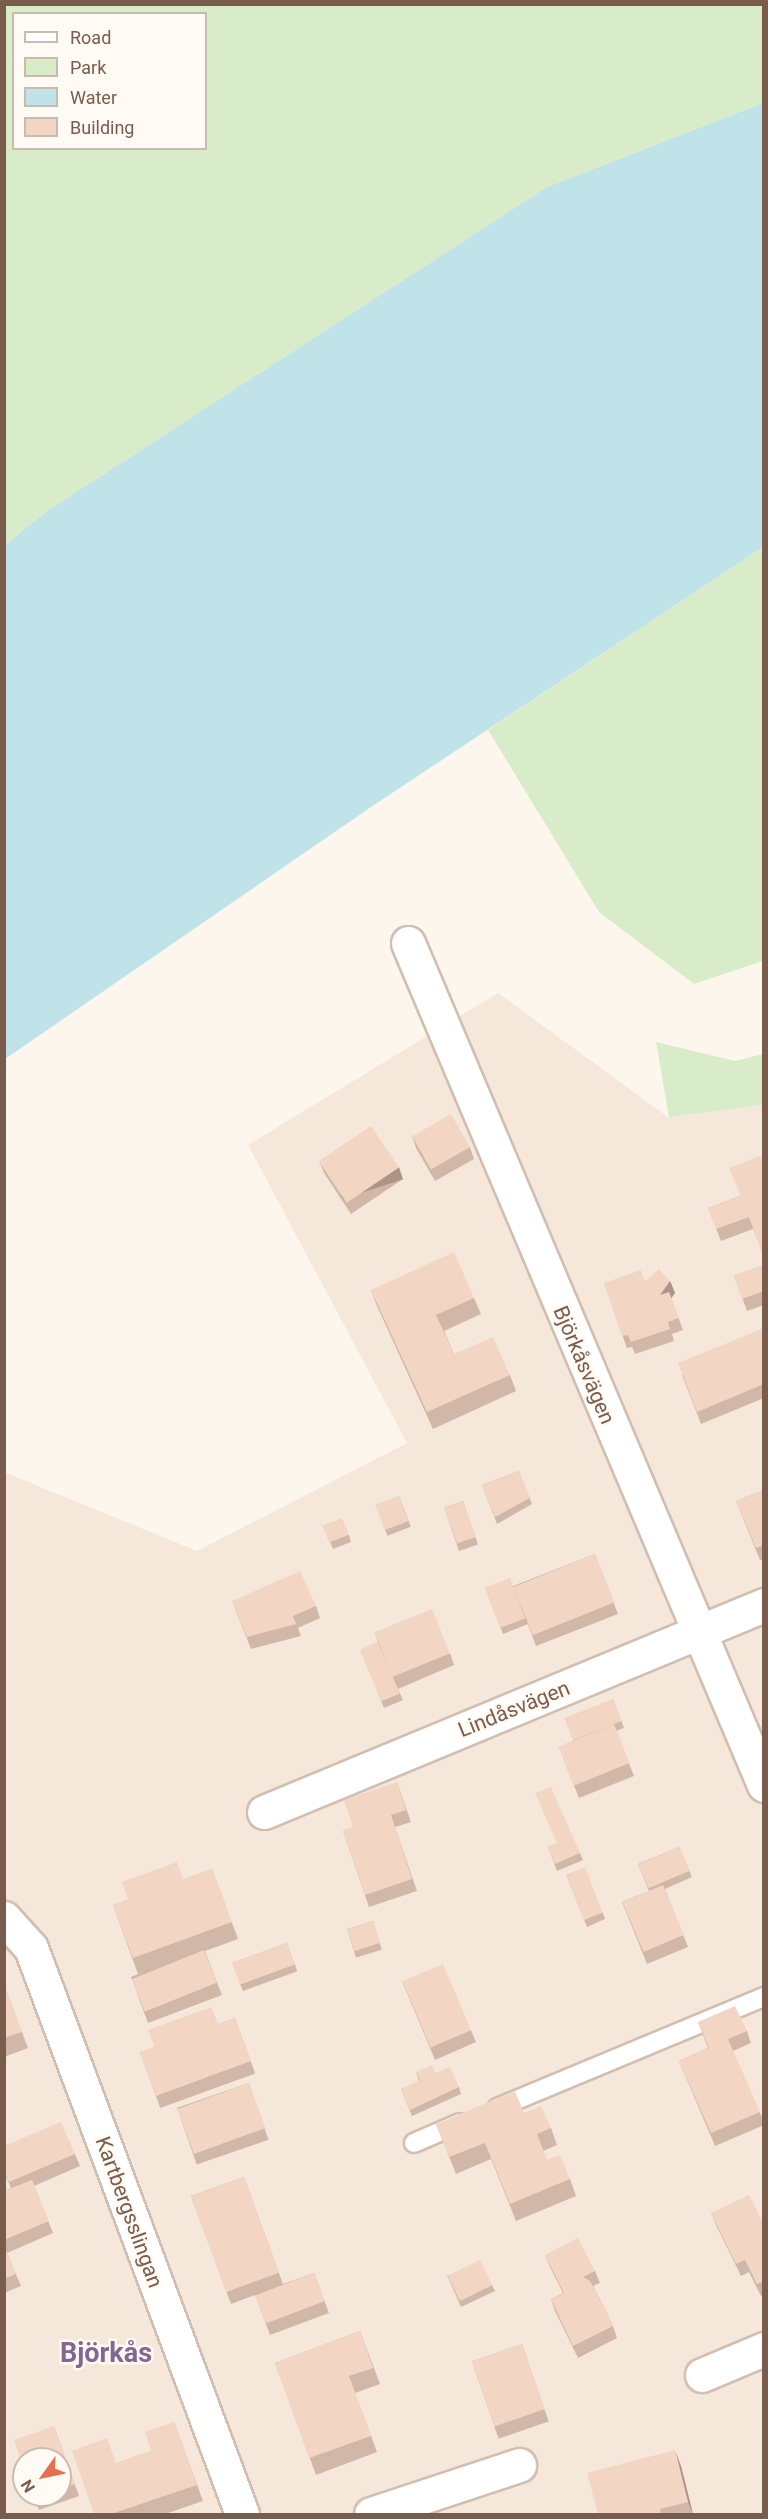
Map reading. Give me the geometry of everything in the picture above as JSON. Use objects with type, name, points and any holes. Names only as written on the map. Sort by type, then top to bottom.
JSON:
[{"type":"street","name":"Björkåsvägen","points":[[408,944],[698,1635],[764,1785]]},
{"type":"street","name":"Lindåsvägen","points":[[264,1812],[698,1635],[764,1605]]},
{"type":"street","name":"Kartbergsslingan","points":[[4,1918],[31,1948],[242,2514]]},
{"type":"street","points":[[702,2375],[764,2349]]},
{"type":"street","points":[[370,2514],[519,2465]]},
{"type":"lane","points":[[414,2143],[764,1997]]},
{"type":"shaded area","points":[[498,993],[668,1117],[763,1105],[763,2514],[5,2514],[4,1472],[197,1551],[407,1443],[248,1145]]},
{"type":"green space","points":[[4,5],[763,5],[763,103],[547,187],[47,511],[5,545]]},
{"type":"green space","points":[[763,547],[763,961],[694,984],[599,912],[488,730]]},
{"type":"green space","points":[[656,1042],[735,1061],[763,1054],[763,1105],[669,1117]]},
{"type":"water","points":[[763,103],[763,547],[371,807],[5,1059],[5,545],[47,511],[547,187]]},
{"type":"building","points":[[451,1114],[470,1147],[431,1169],[412,1136]]},
{"type":"building","points":[[371,1126],[399,1167],[347,1203],[319,1161]]},
{"type":"building","points":[[760,1156],[764,1165],[764,1249],[761,1250],[749,1217],[716,1229],[708,1208],[741,1196],[729,1168]]},
{"type":"building","points":[[454,1252],[474,1298],[436,1315],[454,1354],[493,1337],[510,1375],[427,1412],[371,1290]]},
{"type":"building","points":[[764,1265],[764,1291],[742,1299],[734,1276]]},
{"type":"building","points":[[659,1269],[670,1281],[660,1295],[669,1292],[679,1318],[668,1322],[670,1329],[631,1342],[628,1335],[622,1336],[604,1283],[641,1270],[645,1282]]},
{"type":"building","points":[[764,1328],[764,1384],[697,1412],[678,1363]]},
{"type":"building","points":[[519,1471],[530,1498],[495,1517],[482,1485]]},
{"type":"building","points":[[764,1490],[764,1545],[756,1548],[736,1501]]},
{"type":"building","points":[[399,1496],[408,1521],[385,1530],[376,1505]]},
{"type":"building","points":[[463,1501],[476,1537],[457,1544],[444,1508]]},
{"type":"building","points":[[342,1518],[349,1535],[329,1543],[323,1526]]},
{"type":"building","points":[[595,1554],[614,1602],[533,1635],[513,1587]]},
{"type":"building","points":[[300,1571],[316,1606],[293,1616],[296,1624],[247,1637],[232,1601]]},
{"type":"building","points":[[510,1578],[525,1618],[500,1628],[485,1588]]},
{"type":"building","points":[[432,1609],[450,1654],[392,1677],[375,1632]]},
{"type":"building","points":[[378,1642],[400,1694],[381,1701],[360,1650]]},
{"type":"building","points":[[613,1699],[622,1721],[573,1740],[564,1718]]},
{"type":"building","points":[[614,1724],[630,1763],[574,1785],[558,1746]]},
{"type":"building","points":[[397,1782],[406,1810],[391,1815],[412,1879],[365,1895],[343,1831],[353,1827],[344,1800]]},
{"type":"building","points":[[551,1787],[580,1853],[555,1864],[548,1847],[557,1843],[535,1793]]},
{"type":"building","points":[[679,1847],[689,1871],[649,1888],[638,1864]]},
{"type":"building","points":[[177,1862],[183,1879],[212,1869],[232,1922],[133,1958],[113,1905],[128,1899],[122,1882]]},
{"type":"building","points":[[585,1867],[603,1913],[584,1920],[566,1874]]},
{"type":"building","points":[[663,1885],[684,1935],[644,1952],[622,1902]]},
{"type":"building","points":[[373,1921],[380,1943],[354,1951],[347,1929]]},
{"type":"building","points":[[287,1943],[295,1965],[240,1984],[232,1963]]},
{"type":"building","points":[[204,1950],[217,1982],[145,2012],[132,1979]]},
{"type":"building","points":[[443,1964],[471,2030],[431,2047],[402,1981]]},
{"type":"building","points":[[4,1985],[22,2032],[4,2038]]},
{"type":"building","points":[[735,2006],[747,2031],[728,2039],[760,2112],[711,2133],[679,2061],[709,2048],[698,2022]]},
{"type":"building","points":[[211,2007],[218,2024],[235,2018],[251,2061],[156,2096],[140,2052],[155,2047],[148,2030]]},
{"type":"building","points":[[432,2065],[436,2073],[450,2067],[459,2087],[410,2110],[401,2089],[420,2080],[416,2072]]},
{"type":"building","points":[[249,2083],[265,2128],[194,2154],[178,2109]]},
{"type":"building","points":[[515,2091],[524,2113],[541,2106],[551,2128],[537,2134],[547,2160],[560,2155],[570,2179],[510,2204],[485,2143],[449,2157],[436,2124]]},
{"type":"building","points":[[61,2122],[75,2154],[9,2182],[4,2170],[4,2146]]},
{"type":"building","points":[[244,2177],[279,2273],[226,2292],[191,2196]]},
{"type":"building","points":[[32,2180],[49,2221],[4,2240],[4,2191]]},
{"type":"building","points":[[749,2195],[764,2225],[764,2281],[757,2284],[745,2260],[736,2264],[711,2213]]},
{"type":"building","points":[[578,2238],[595,2271],[583,2277],[590,2281],[613,2326],[573,2346],[551,2299],[564,2293],[545,2255]]},
{"type":"building","points":[[4,2246],[16,2274],[4,2279]]},
{"type":"building","points":[[480,2260],[492,2285],[460,2301],[448,2276]]},
{"type":"building","points":[[314,2273],[325,2301],[266,2324],[255,2296]]},
{"type":"building","points":[[360,2331],[373,2368],[349,2376],[371,2436],[309,2458],[275,2363]]},
{"type":"building","points":[[522,2344],[544,2409],[494,2426],[472,2361]]},
{"type":"building","points":[[174,2422],[197,2485],[111,2514],[94,2514],[72,2451],[107,2438],[116,2463],[151,2451],[145,2432]]},
{"type":"building","points":[[54,2426],[62,2447],[16,2447],[14,2440]]},
{"type":"building","points":[[675,2450],[688,2502],[660,2509],[661,2514],[598,2514],[587,2473]]},
{"type":"district","name":"Björkås","points":[[106,2354]]}]
